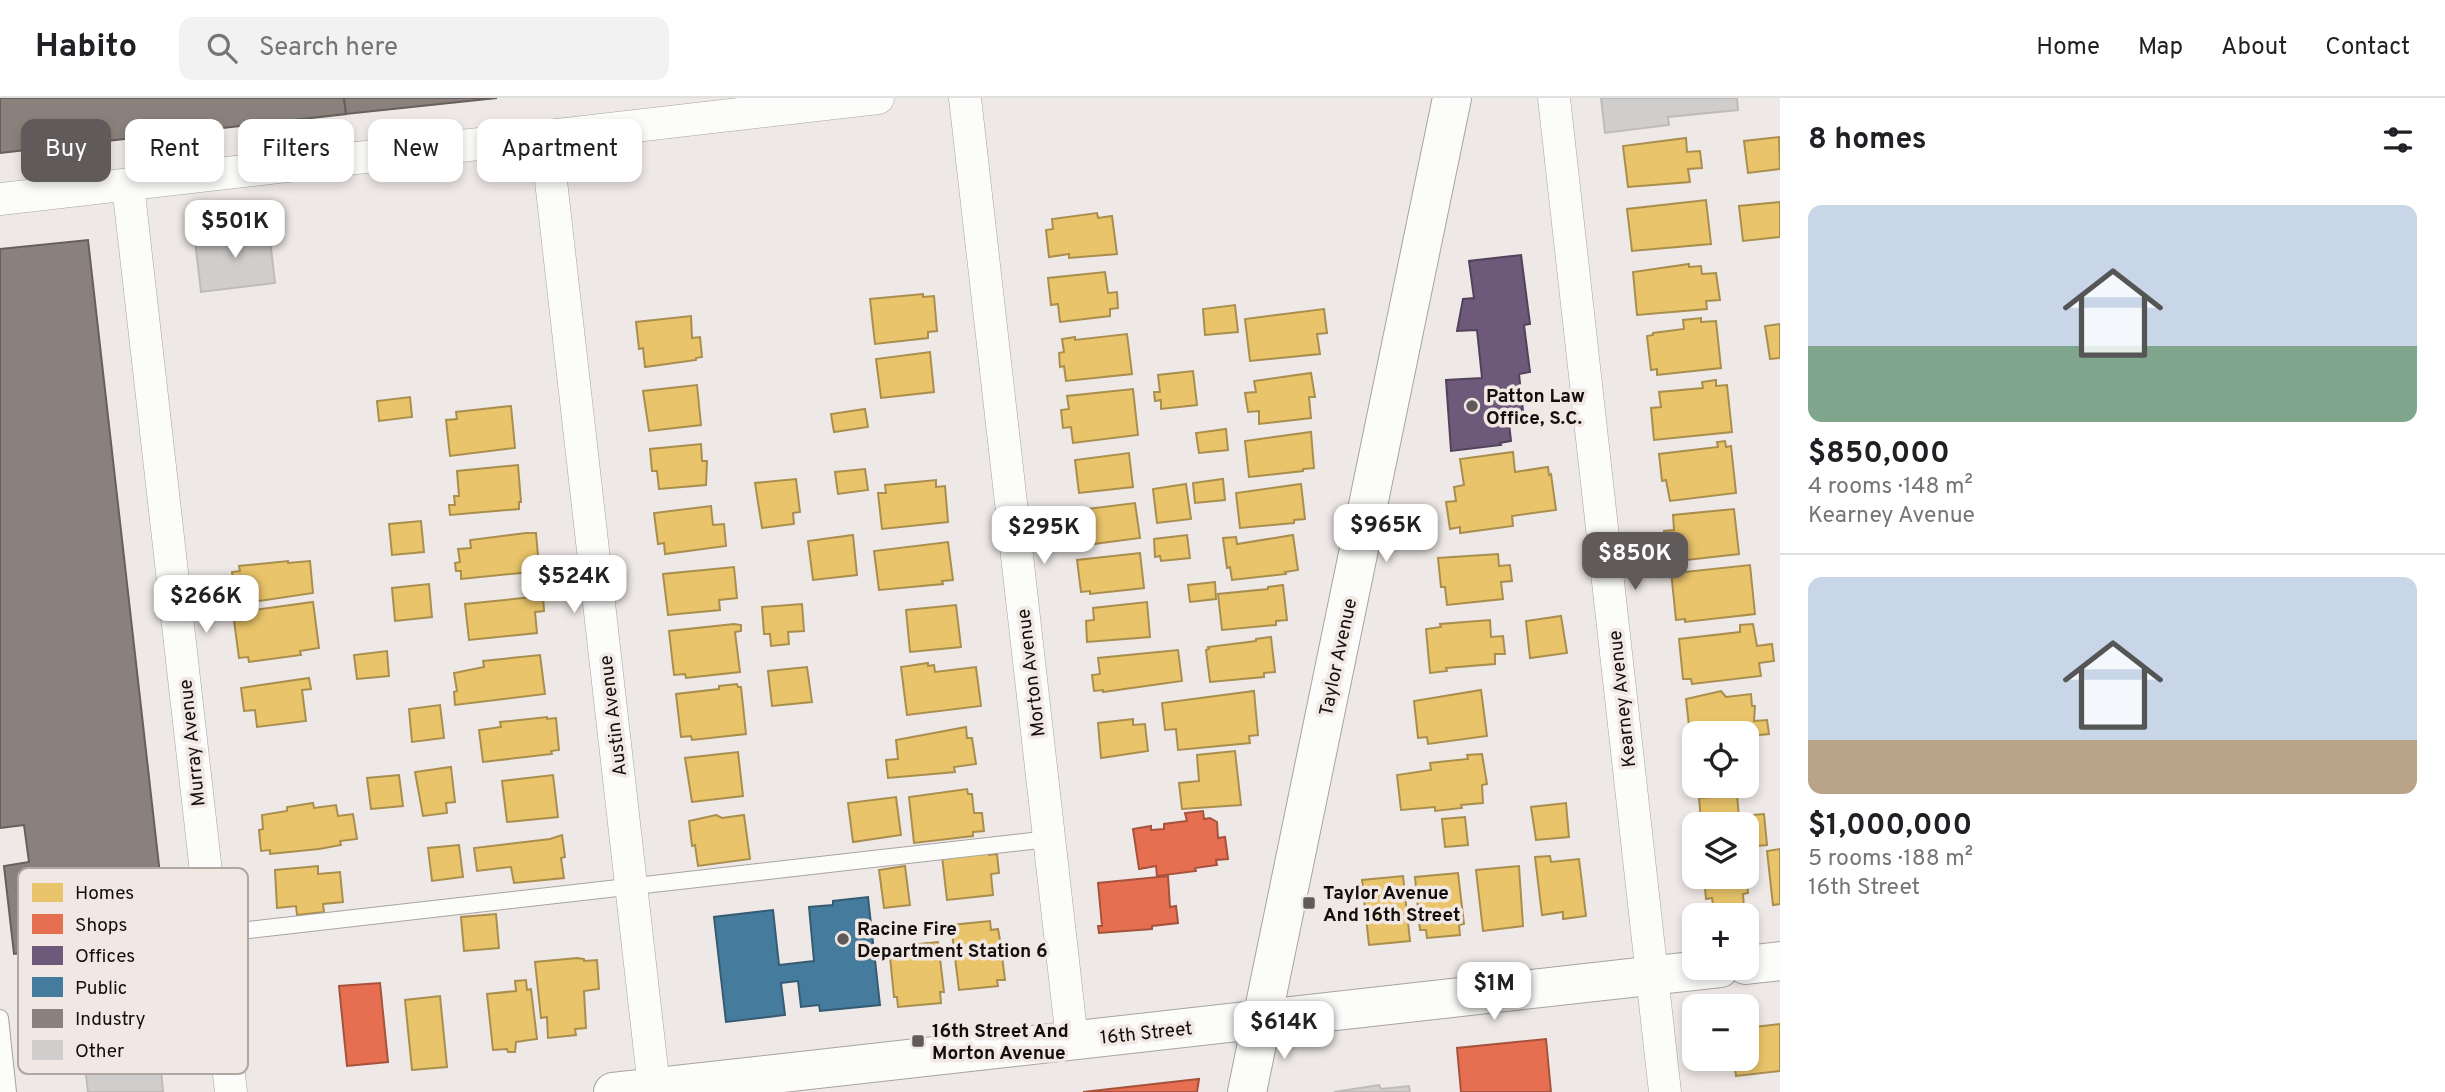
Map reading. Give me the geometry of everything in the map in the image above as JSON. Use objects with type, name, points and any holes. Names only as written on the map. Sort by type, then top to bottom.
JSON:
[{"type":"street","points":[[642,126],[878,98]]},
{"type":"street","name":"Morton Avenue","points":[[965,98],[1072,1040]]},
{"type":"street","name":"Taylor Avenue","points":[[1247,1092],[1452,98]]},
{"type":"street","name":"Kearney Avenue","points":[[1554,98],[1665,1092]]},
{"type":"street","points":[[0,199],[477,145]]},
{"type":"street","name":"Austin Avenue","points":[[551,182],[654,1087]]},
{"type":"street","name":"Murray Avenue","points":[[128,185],[206,868]]},
{"type":"street","points":[[1759,963],[1780,961]]},
{"type":"street","name":"16th Street","points":[[614,1092],[1682,972]]},
{"type":"street","name":"Murray Avenue","points":[[229,1074],[231,1092]]},
{"type":"lane","points":[[248,930],[1049,839]]},
{"type":"lane","points":[[0,1018],[8,1092]]},
{"type":"building: Homes","points":[[1779,137],[1780,169],[1748,173],[1744,141]]},
{"type":"building: Homes","points":[[1686,138],[1687,152],[1700,151],[1702,168],[1688,169],[1690,182],[1628,187],[1623,146]]},
{"type":"building: Homes","points":[[1706,200],[1711,244],[1632,251],[1627,209]]},
{"type":"building: Homes","points":[[1780,202],[1780,237],[1743,241],[1739,206]]},
{"type":"building: Homes","points":[[1097,213],[1098,218],[1112,216],[1117,254],[1069,258],[1069,254],[1049,257],[1046,230],[1053,229],[1052,219]]},
{"type":"building: Homes","points":[[1689,264],[1689,267],[1701,266],[1702,274],[1716,273],[1720,300],[1706,301],[1707,309],[1637,315],[1633,272]]},
{"type":"building: Homes","points":[[1105,272],[1108,293],[1117,292],[1118,308],[1110,309],[1110,316],[1060,322],[1058,304],[1051,305],[1048,278]]},
{"type":"building: Homes","points":[[923,294],[923,297],[934,296],[937,331],[928,332],[928,338],[875,344],[870,299]]},
{"type":"building: Homes","points":[[1235,305],[1238,332],[1205,335],[1203,309]]},
{"type":"building: Homes","points":[[1324,309],[1327,333],[1317,334],[1320,354],[1250,361],[1245,319]]},
{"type":"building: Homes","points":[[691,316],[692,338],[700,337],[702,357],[645,367],[643,348],[639,349],[636,322]]},
{"type":"building: Homes","points":[[1701,318],[1701,322],[1716,321],[1721,368],[1657,375],[1657,369],[1651,370],[1647,336],[1684,329],[1683,320]]},
{"type":"building: Homes","points":[[1780,324],[1780,358],[1770,359],[1765,326]]},
{"type":"building: Homes","points":[[1127,334],[1132,374],[1066,381],[1064,366],[1060,367],[1059,353],[1064,352],[1062,339]]},
{"type":"building: Homes","points":[[930,352],[934,392],[881,398],[876,359]]},
{"type":"building: Homes","points":[[1193,371],[1197,405],[1161,409],[1161,400],[1155,401],[1154,392],[1160,392],[1158,375]]},
{"type":"building: Homes","points":[[1311,373],[1315,397],[1309,397],[1311,418],[1259,424],[1259,411],[1248,412],[1245,393],[1256,392],[1254,381]]},
{"type":"building: Homes","points":[[1716,380],[1716,386],[1727,385],[1732,432],[1654,440],[1651,408],[1661,407],[1659,392],[1703,388],[1702,382]]},
{"type":"building: Homes","points":[[697,385],[701,425],[649,431],[643,391]]},
{"type":"building: Homes","points":[[1133,389],[1138,435],[1073,443],[1071,427],[1063,428],[1061,410],[1069,409],[1067,396]]},
{"type":"building: Homes","points":[[410,397],[412,417],[379,421],[377,401]]},
{"type":"building: Homes","points":[[511,406],[515,448],[450,456],[446,420],[457,419],[456,412]]},
{"type":"building: Homes","points":[[865,409],[868,427],[834,432],[831,414]]},
{"type":"building: Homes","points":[[1226,429],[1228,450],[1199,453],[1196,433]]},
{"type":"building: Homes","points":[[1311,432],[1314,468],[1249,477],[1245,441]]},
{"type":"building: Homes","points":[[1725,441],[1726,447],[1731,446],[1736,493],[1670,501],[1666,480],[1662,481],[1659,454],[1718,447],[1717,442]]},
{"type":"building: Homes","points":[[701,444],[702,461],[707,461],[706,485],[659,489],[657,471],[652,471],[650,449]]},
{"type":"building: Homes","points":[[1513,452],[1515,472],[1548,467],[1556,510],[1512,516],[1513,526],[1460,533],[1460,527],[1450,529],[1446,502],[1456,501],[1454,487],[1464,485],[1460,459]]},
{"type":"building: Homes","points":[[1129,453],[1133,487],[1079,493],[1075,460]]},
{"type":"building: Homes","points":[[518,465],[521,502],[519,509],[450,515],[449,505],[455,505],[454,496],[459,496],[457,471]]},
{"type":"building: Homes","points":[[865,469],[868,490],[838,494],[835,472]]},
{"type":"building: Homes","points":[[796,479],[800,512],[793,513],[794,524],[762,528],[755,483]]},
{"type":"building: Homes","points":[[1223,479],[1225,500],[1195,503],[1193,483]]},
{"type":"building: Homes","points":[[936,480],[936,487],[945,486],[948,522],[882,529],[878,493],[886,493],[885,485]]},
{"type":"building: Homes","points":[[1186,484],[1191,519],[1157,523],[1153,489]]},
{"type":"building: Homes","points":[[1301,484],[1305,519],[1294,520],[1294,523],[1240,528],[1236,493]]},
{"type":"building: Homes","points":[[1135,503],[1140,538],[1086,545],[1086,542],[1076,543],[1071,511]]},
{"type":"building: Homes","points":[[711,506],[713,525],[724,524],[726,546],[665,554],[664,543],[658,544],[654,513]]},
{"type":"building: Homes","points":[[1734,509],[1739,554],[1678,561],[1678,557],[1666,558],[1664,531],[1674,530],[1673,515]]},
{"type":"building: Homes","points":[[421,521],[424,552],[392,555],[389,524]]},
{"type":"building: Homes","points":[[536,533],[539,567],[531,568],[531,572],[461,579],[461,571],[456,571],[455,563],[460,562],[458,549],[471,548],[470,540]]},
{"type":"building: Homes","points":[[853,535],[857,575],[813,580],[808,541]]},
{"type":"building: Homes","points":[[1187,535],[1190,558],[1161,561],[1160,556],[1155,557],[1154,539]]},
{"type":"building: Homes","points":[[1293,535],[1298,570],[1285,572],[1286,574],[1232,580],[1230,567],[1227,568],[1223,538],[1236,537],[1237,544]]},
{"type":"building: Homes","points":[[948,542],[953,580],[942,581],[943,584],[879,590],[874,551]]},
{"type":"building: Homes","points":[[1140,553],[1144,588],[1090,594],[1090,591],[1081,592],[1077,560]]},
{"type":"building: Homes","points":[[1498,554],[1499,566],[1510,565],[1512,581],[1501,582],[1503,599],[1447,605],[1445,587],[1441,587],[1438,558]]},
{"type":"building: Homes","points":[[310,561],[313,593],[245,603],[244,597],[235,598],[232,572],[240,571],[239,566]]},
{"type":"building: Homes","points":[[1750,565],[1755,614],[1685,622],[1685,619],[1676,620],[1671,571]]},
{"type":"building: Homes","points":[[734,567],[737,598],[719,600],[720,610],[668,615],[663,574]]},
{"type":"building: Homes","points":[[1215,582],[1216,599],[1190,602],[1188,585]]},
{"type":"building: Homes","points":[[429,584],[432,617],[395,621],[392,588]]},
{"type":"building: Homes","points":[[1283,585],[1287,620],[1276,621],[1276,625],[1222,630],[1218,594]]},
{"type":"building: Homes","points":[[543,596],[544,611],[535,612],[537,633],[469,640],[465,604]]},
{"type":"building: Homes","points":[[313,602],[319,648],[300,651],[301,655],[249,662],[248,657],[239,658],[233,613]]},
{"type":"building: Homes","points":[[1147,602],[1150,637],[1087,642],[1086,621],[1094,620],[1093,608]]},
{"type":"building: Homes","points":[[802,604],[804,631],[788,632],[789,644],[771,646],[770,634],[764,634],[762,607]]},
{"type":"building: Homes","points":[[956,605],[961,647],[910,652],[906,610]]},
{"type":"building: Homes","points":[[1561,616],[1567,653],[1530,658],[1526,621]]},
{"type":"building: Homes","points":[[1490,620],[1491,637],[1503,636],[1505,654],[1495,654],[1495,664],[1446,668],[1447,671],[1430,673],[1426,629],[1441,627],[1440,624]]},
{"type":"building: Homes","points":[[1753,624],[1757,646],[1772,644],[1774,661],[1759,663],[1761,676],[1692,684],[1691,679],[1683,679],[1679,639],[1740,632],[1740,625]]},
{"type":"building: Homes","points":[[741,625],[741,631],[735,632],[740,672],[686,678],[685,674],[674,675],[669,631]]},
{"type":"building: Homes","points":[[1271,637],[1275,672],[1264,673],[1264,677],[1210,682],[1206,650],[1208,647]]},
{"type":"building: Homes","points":[[1178,650],[1182,681],[1094,691],[1092,675],[1100,674],[1098,658]]},
{"type":"building: Homes","points":[[387,651],[389,676],[357,679],[354,655]]},
{"type":"building: Homes","points":[[540,655],[545,694],[455,705],[454,692],[457,691],[454,673],[484,667],[483,661]]},
{"type":"building: Homes","points":[[928,663],[928,666],[934,665],[935,672],[976,667],[981,706],[907,715],[901,667]]},
{"type":"building: Homes","points":[[807,667],[812,702],[772,706],[768,671]]},
{"type":"building: Homes","points":[[309,678],[311,689],[302,690],[306,721],[257,727],[255,710],[244,711],[241,688]]},
{"type":"building: Homes","points":[[737,684],[741,687],[746,734],[692,740],[691,736],[681,737],[676,694]]},
{"type":"building: Homes","points":[[1481,690],[1487,736],[1428,744],[1427,737],[1418,738],[1414,701]]},
{"type":"building: Homes","points":[[1254,691],[1258,735],[1249,736],[1250,743],[1178,750],[1176,729],[1165,730],[1162,703]]},
{"type":"building: Homes","points":[[1721,691],[1726,697],[1751,694],[1752,706],[1755,706],[1754,721],[1688,721],[1686,699]]},
{"type":"building: Homes","points":[[440,705],[444,738],[412,742],[409,709]]},
{"type":"building: Homes","points":[[556,718],[559,750],[551,751],[552,754],[483,762],[479,730],[501,727],[500,722]]},
{"type":"building: Homes","points":[[1133,719],[1133,725],[1145,724],[1148,751],[1101,758],[1098,723]]},
{"type":"building: Homes","points":[[1767,720],[1769,734],[1759,735],[1759,721],[1754,721]]},
{"type":"building: Homes","points":[[966,727],[967,738],[972,738],[976,764],[954,767],[955,772],[888,778],[886,760],[898,759],[896,740]]},
{"type":"building: Homes","points":[[1235,751],[1241,805],[1182,809],[1179,783],[1199,781],[1197,755]]},
{"type":"building: Homes","points":[[738,752],[743,796],[692,802],[685,758]]},
{"type":"building: Homes","points":[[1482,754],[1487,784],[1482,785],[1483,803],[1435,811],[1435,807],[1401,810],[1397,775],[1431,770],[1430,763],[1468,759],[1467,755]]},
{"type":"building: Homes","points":[[451,767],[455,802],[446,803],[447,813],[423,816],[415,772]]},
{"type":"building: Homes","points":[[399,775],[403,806],[371,809],[367,778]]},
{"type":"building: Homes","points":[[553,775],[558,817],[507,822],[502,781]]},
{"type":"building: Homes","points":[[967,789],[968,794],[972,794],[974,813],[982,813],[984,831],[973,832],[973,836],[914,843],[909,797]]},
{"type":"building: Homes","points":[[896,797],[901,835],[853,842],[848,803]]},
{"type":"building: Homes","points":[[1699,798],[1737,798],[1739,812],[1700,812]]},
{"type":"building: Homes","points":[[313,803],[314,808],[336,805],[338,816],[353,814],[357,839],[340,841],[341,845],[319,849],[270,854],[270,850],[261,851],[259,830],[263,829],[262,815]]},
{"type":"building: Homes","points":[[1566,803],[1569,837],[1536,840],[1531,807]]},
{"type":"building: Homes","points":[[1759,814],[1764,814],[1767,845],[1759,846]]},
{"type":"building: Homes","points":[[716,815],[722,818],[744,815],[750,859],[698,866],[689,821]]},
{"type":"building: Homes","points":[[1465,817],[1468,845],[1445,847],[1442,819]]},
{"type":"building: Homes","points":[[562,835],[564,878],[514,883],[511,867],[477,871],[474,848],[550,839]]},
{"type":"building: Homes","points":[[459,845],[463,877],[432,881],[428,848]]},
{"type":"building: Homes","points":[[1780,849],[1780,904],[1773,905],[1767,851]]},
{"type":"building: Homes","points":[[988,851],[989,855],[997,854],[999,873],[991,874],[993,895],[947,900],[942,856]]},
{"type":"building: Homes","points":[[1550,856],[1551,862],[1579,859],[1586,916],[1563,919],[1563,912],[1542,915],[1535,857]]},
{"type":"building: Homes","points":[[318,866],[318,874],[340,872],[343,902],[323,904],[324,912],[297,915],[296,906],[277,908],[275,870]]},
{"type":"building: Homes","points":[[905,866],[910,905],[884,908],[879,870]]},
{"type":"building: Homes","points":[[1519,866],[1523,926],[1483,931],[1476,870]]},
{"type":"building: Homes","points":[[1458,873],[1464,924],[1459,925],[1460,935],[1427,938],[1426,930],[1420,930],[1415,877]]},
{"type":"building: Homes","points":[[1403,876],[1410,941],[1369,945],[1362,880]]},
{"type":"building: Homes","points":[[1705,889],[1748,889],[1748,893],[1743,894],[1744,903],[1713,903],[1712,898],[1706,899]]},
{"type":"building: Homes","points":[[496,914],[499,948],[464,951],[461,917]]},
{"type":"building: Homes","points":[[990,921],[991,930],[998,929],[1005,980],[997,980],[998,986],[959,990],[951,925]]},
{"type":"building: Homes","points":[[938,942],[944,992],[940,992],[941,1003],[898,1007],[897,997],[894,997],[889,947]]},
{"type":"building: Homes","points":[[577,958],[584,961],[597,960],[599,989],[584,991],[586,1028],[575,1029],[576,1035],[548,1038],[547,1017],[541,1018],[535,962]]},
{"type":"building: Homes","points":[[526,980],[527,990],[531,989],[537,1039],[516,1042],[515,1052],[508,1052],[507,1049],[493,1050],[487,994],[516,991],[515,981]]},
{"type":"building: Homes","points":[[440,996],[447,1067],[412,1070],[405,1000]]},
{"type":"building: Homes","points":[[1780,1024],[1780,1071],[1736,1076],[1735,1071],[1759,1071],[1759,1026]]},
{"type":"building: Shops","points":[[1203,811],[1204,819],[1210,818],[1217,822],[1218,838],[1225,837],[1228,859],[1216,860],[1217,865],[1195,868],[1196,871],[1157,876],[1156,866],[1139,869],[1133,829],[1151,826],[1151,830],[1164,829],[1164,824],[1187,821],[1185,813]]},
{"type":"building: Shops","points":[[1168,876],[1170,907],[1176,906],[1178,923],[1152,926],[1152,929],[1099,933],[1098,926],[1102,926],[1098,883]]},
{"type":"building: Shops","points":[[380,983],[388,1062],[347,1066],[339,986]]},
{"type":"building: Shops","points":[[1546,1039],[1551,1092],[1461,1092],[1457,1048]]},
{"type":"building: Shops","points":[[1199,1079],[1197,1092],[1083,1092]]},
{"type":"building: Offices","points":[[1521,255],[1530,324],[1524,325],[1530,372],[1519,374],[1523,411],[1508,414],[1511,441],[1500,443],[1501,445],[1451,451],[1446,380],[1482,378],[1477,330],[1457,331],[1463,299],[1474,298],[1469,261]]},
{"type":"building: Public","name":"Racine Fire Department Station 6","points":[[868,897],[880,1005],[820,1011],[819,1005],[801,1007],[798,981],[781,983],[785,1015],[726,1022],[714,917],[773,910],[779,965],[814,961],[809,907]]},
{"type":"building: Industry","points":[[0,98],[344,98],[346,114],[302,119],[238,119],[238,126],[224,128],[224,119],[125,119],[125,139],[111,140],[111,119],[21,119],[21,151],[0,153]]},
{"type":"building: Industry","points":[[344,98],[497,98],[346,114]]},
{"type":"building: Industry","points":[[88,240],[159,868],[18,868],[18,954],[14,954],[4,866],[29,862],[24,825],[0,828],[0,249]]},
{"type":"building: Other","points":[[1601,98],[1737,98],[1738,110],[1668,117],[1669,125],[1605,133]]},
{"type":"building: Other","points":[[242,225],[243,234],[269,231],[275,283],[201,292],[195,240],[228,236],[226,227]]},
{"type":"building: Other","points":[[86,1074],[161,1074],[163,1092],[88,1092]]},
{"type":"building: Other","points":[[1379,1085],[1381,1089],[1409,1086],[1410,1092],[1334,1092]]},
{"type":"place","name":"Patton Law Office, S.C.","points":[[1472,406]]},
{"type":"place","name":"Taylor Avenue And 16th Street","points":[[1309,903]]},
{"type":"place","name":"Racine Fire Department Station 6","points":[[843,939]]},
{"type":"place","name":"16th Street And Morton Avenue","points":[[918,1041]]}]
